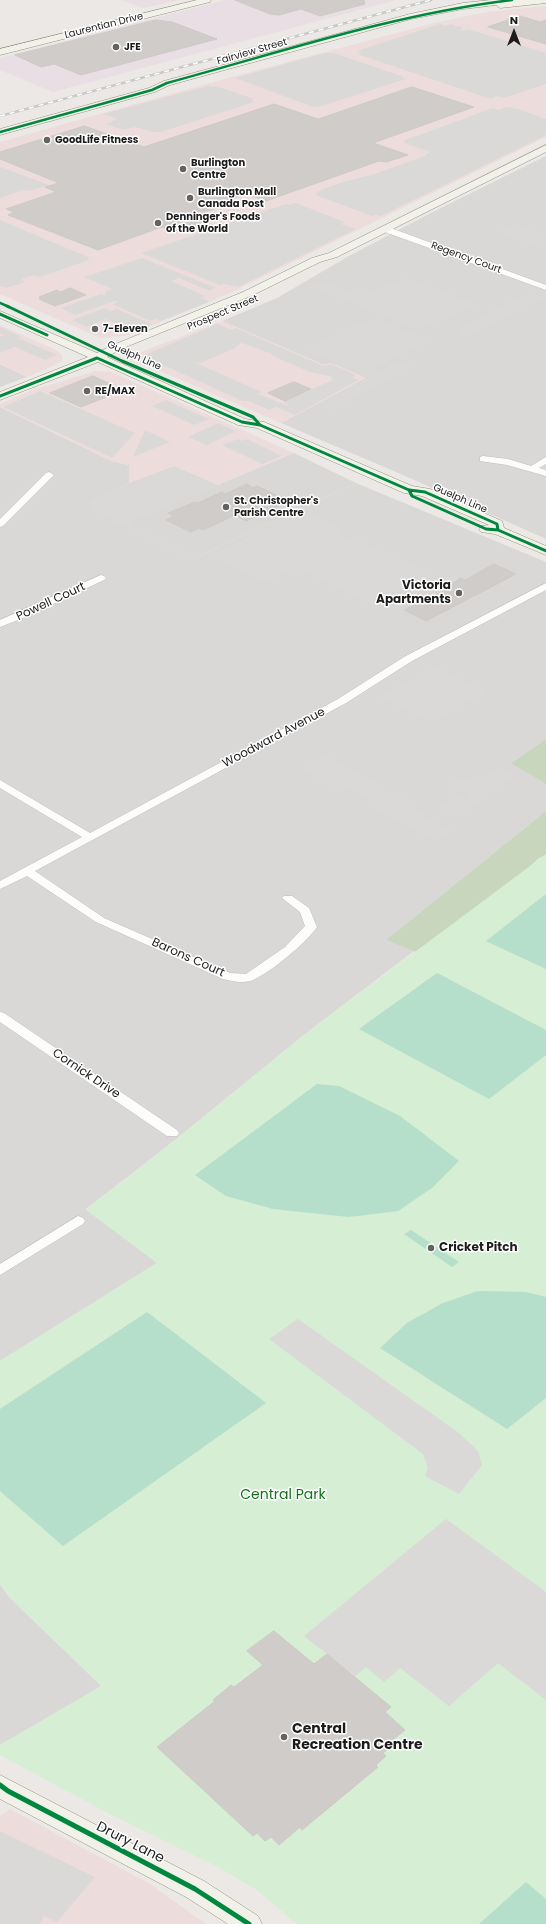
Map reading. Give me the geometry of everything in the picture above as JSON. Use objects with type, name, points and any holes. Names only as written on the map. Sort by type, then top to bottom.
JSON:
[{"type":"main road","name":"Laurentian Drive","points":[[0,52],[207,0]]},
{"type":"main road","name":"Fairview Street","points":[[152,90],[166,83],[410,17],[463,6],[512,0]]},
{"type":"main road","name":"Fairview Street","points":[[0,132],[152,90],[171,88],[435,16],[487,7],[546,0]]},
{"type":"main road","name":"Prospect Street","points":[[0,396],[102,356],[117,347],[247,294],[316,260],[333,255],[546,148]]},
{"type":"main road","name":"Guelph Line","points":[[0,304],[102,356],[242,422],[260,425],[410,490],[412,496],[486,529],[498,530],[546,551]]},
{"type":"main road","name":"Guelph Line","points":[[0,314],[102,356]]},
{"type":"main road","name":"Drury Lane","points":[[0,1785],[62,1821],[195,1888],[249,1924]]},
{"type":"street","name":"Regency Court","points":[[385,229],[546,288]]},
{"type":"street","points":[[483,459],[508,462],[546,473]]},
{"type":"street","points":[[532,469],[546,460]]},
{"type":"street","points":[[1,521],[49,475]]},
{"type":"street","name":"Powell Court","points":[[0,624],[101,578]]},
{"type":"street","name":"Woodward Avenue","points":[[0,886],[342,701],[414,656],[546,586]]},
{"type":"street","points":[[0,784],[91,838]]},
{"type":"street","name":"Barons Court","points":[[27,871],[100,920],[228,976],[238,978],[249,976],[288,950],[311,927],[305,910],[288,898]]},
{"type":"street","name":"Cornick Drive","points":[[0,1016],[172,1133]]},
{"type":"street","points":[[0,1270],[78,1221]]},
{"type":"shaded area","points":[[121,0],[179,0],[143,8]]},
{"type":"shaded area","name":"JFE","points":[[225,0],[396,0],[53,92],[0,70],[0,58]]},
{"type":"shaded area","points":[[546,6],[546,137],[230,293],[129,335],[101,338],[0,294],[0,142],[228,78],[434,23],[487,12]]},
{"type":"shaded area","points":[[440,24],[445,26],[451,24],[463,28],[460,30],[462,31],[468,29],[546,53],[546,84],[504,98],[497,96],[491,99],[357,54],[362,53],[357,51]]},
{"type":"shaded area","points":[[324,53],[334,53],[404,77],[402,78],[406,79],[322,106],[313,107],[235,78]]},
{"type":"shaded area","points":[[208,86],[216,86],[254,99],[251,100],[254,102],[161,132],[152,132],[135,127],[123,130],[106,124],[117,119],[103,114]]},
{"type":"shaded area","points":[[506,107],[518,109],[546,119],[546,135],[381,216],[372,216],[315,195],[318,193],[315,192],[343,182],[378,173],[427,155],[425,154],[430,152],[404,143],[403,142],[405,140],[493,108],[499,110]]},
{"type":"shaded area","points":[[546,156],[546,539],[403,475],[281,423],[365,378],[331,363],[324,365],[222,321],[277,298],[349,256],[429,214]]},
{"type":"shaded area","points":[[0,167],[49,185],[29,191],[23,190],[0,198]]},
{"type":"shaded area","points":[[296,203],[345,222],[341,224],[356,229],[238,287],[224,284],[220,285],[141,253],[286,204],[289,205]]},
{"type":"shaded area","points":[[0,220],[88,257],[89,260],[40,277],[34,275],[21,279],[25,282],[6,288],[0,286]]},
{"type":"shaded area","points":[[515,224],[546,236],[546,250],[497,231]]},
{"type":"shaded area","points":[[142,258],[216,288],[209,291],[179,278],[171,281],[206,296],[201,298],[209,302],[161,321],[156,319],[150,321],[112,304],[118,302],[115,301],[75,315],[61,308],[101,294],[106,296],[105,292],[112,289],[84,277]]},
{"type":"shaded area","points":[[407,278],[477,305],[419,329],[311,286],[323,282],[360,297]]},
{"type":"shaded area","points":[[535,294],[546,299],[524,306],[467,336],[456,332],[506,303]]},
{"type":"shaded area","points":[[105,308],[111,311],[117,309],[152,324],[133,331],[106,319],[86,327],[72,320]]},
{"type":"shaded area","points":[[377,318],[428,341],[364,374],[303,349],[336,336],[345,330]]},
{"type":"shaded area","points":[[222,321],[324,365],[331,363],[366,378],[281,423],[128,357]]},
{"type":"shaded area","points":[[217,324],[232,330],[236,328],[324,366],[331,364],[356,375],[353,378],[359,380],[295,415],[276,407],[269,410],[249,401],[242,401],[146,357],[145,355]],"holes":[[[242,343],[272,354],[271,355],[309,372],[330,376],[333,380],[283,402],[289,405],[286,405],[258,394],[262,392],[194,362],[200,363],[236,348],[235,347]]]},
{"type":"shaded area","points":[[0,325],[56,350],[62,355],[62,361],[27,377],[0,364]]},
{"type":"shaded area","points":[[0,327],[22,337],[18,338],[57,355],[45,360],[15,347],[0,353],[0,337],[5,335],[0,333]]},
{"type":"shaded area","points":[[398,361],[412,365],[333,410],[320,405]]},
{"type":"shaded area","points":[[0,364],[27,377],[0,387]]},
{"type":"shaded area","points":[[95,371],[111,372],[294,453],[218,485],[174,466],[129,483],[129,465],[112,461],[0,407],[0,404],[30,391]]},
{"type":"shaded area","points":[[40,391],[135,433],[112,458],[3,407]]},
{"type":"shaded area","points":[[166,400],[209,419],[194,425],[152,406]]},
{"type":"shaded area","points":[[0,407],[112,461],[129,465],[129,483],[91,503],[91,508],[193,559],[356,483],[546,562],[546,739],[512,762],[546,784],[546,811],[386,940],[414,951],[305,1034],[175,1140],[86,1209],[157,1263],[0,1361]]},
{"type":"shaded area","points":[[218,423],[236,431],[207,445],[188,437]]},
{"type":"shaded area","points":[[145,430],[170,442],[133,457]]},
{"type":"shaded area","points":[[238,439],[242,441],[247,439],[282,456],[262,464],[222,445]]},
{"type":"shaded area","points":[[294,453],[356,483],[193,559],[91,508],[91,503],[129,483],[174,466],[218,485]]},
{"type":"shaded area","points":[[174,467],[217,486],[124,524],[91,508],[91,503]]},
{"type":"shaded area","points":[[306,512],[346,532],[340,536],[358,544],[363,542],[430,574],[368,604],[296,568],[264,582],[211,555]]},
{"type":"shaded area","points":[[435,666],[486,692],[430,722],[379,696],[414,678],[420,682],[426,679],[419,674]]},
{"type":"shaded area","points":[[326,756],[386,788],[379,792],[384,795],[391,791],[419,806],[413,810],[452,831],[435,841],[372,806],[377,803],[349,788],[342,792],[302,770]]},
{"type":"shaded area","points":[[500,767],[517,776],[491,791],[482,802],[455,817],[438,807],[457,796],[466,799],[469,793],[466,788],[457,793],[445,786],[460,778],[476,784],[484,782],[478,779]]},
{"type":"shaded area","points":[[298,1319],[459,1433],[478,1451],[482,1465],[459,1494],[425,1476],[428,1468],[423,1454],[269,1339]]},
{"type":"shaded area","points":[[446,1519],[546,1592],[546,1700],[498,1663],[449,1706],[400,1668],[384,1682],[366,1667],[355,1676],[304,1636]]},
{"type":"shaded area","points":[[0,1584],[10,1598],[102,1686],[0,1745]]},
{"type":"shaded area","points":[[10,1809],[150,1884],[206,1924],[0,1924],[0,1816]]},
{"type":"shaded area","points":[[0,1831],[95,1877],[57,1922],[44,1916],[40,1924],[0,1924]]},
{"type":"green space","points":[[546,739],[546,784],[511,763]]},
{"type":"green space","points":[[546,811],[546,855],[539,858],[509,886],[421,954],[386,940]]},
{"type":"green space","name":"Central Park","points":[[546,854],[546,1924],[297,1924],[257,1890],[220,1868],[112,1815],[0,1755],[0,1745],[101,1686],[10,1598],[0,1584],[0,1361],[157,1263],[86,1210],[305,1034]]},
{"type":"green space","points":[[546,894],[546,969],[486,941]]},
{"type":"green space","points":[[437,973],[546,1030],[546,1055],[489,1099],[359,1029]]},
{"type":"green space","points":[[317,1084],[339,1086],[400,1116],[459,1161],[432,1188],[398,1211],[349,1217],[273,1209],[226,1196],[195,1175]]},
{"type":"green space","name":"Cricket Pitch","points":[[411,1230],[459,1262],[452,1267],[404,1234]]},
{"type":"green space","points":[[478,1291],[526,1292],[546,1297],[546,1398],[507,1429],[380,1348],[407,1323],[443,1303]]},
{"type":"green space","points":[[147,1312],[266,1403],[63,1546],[0,1491],[0,1409]]},
{"type":"green space","points":[[526,1882],[546,1899],[546,1924],[479,1924]]},
{"type":"building","points":[[235,0],[364,0],[365,4],[320,16],[301,9],[279,15],[270,14]]},
{"type":"building","points":[[520,16],[540,22],[546,20],[546,44],[488,27]]},
{"type":"building","name":"JFE","points":[[156,20],[172,22],[217,39],[81,75],[54,64],[41,67],[15,55]]},
{"type":"building","name":"Burlington Centre","points":[[412,87],[474,107],[373,143],[408,155],[386,162],[379,161],[266,201],[246,194],[212,205],[217,208],[194,216],[206,221],[185,229],[174,231],[162,227],[98,250],[8,215],[14,212],[6,209],[56,192],[45,187],[59,183],[0,159],[0,152],[84,126],[144,147],[274,104],[318,119]]},
{"type":"building","points":[[70,288],[86,295],[55,306],[39,299],[42,298],[39,297],[57,290],[60,292]]},
{"type":"building","name":"RE/MAX","points":[[93,376],[124,390],[81,407],[50,393]]},
{"type":"building","points":[[294,382],[311,389],[285,401],[268,393]]},
{"type":"building","name":"St. Christopher's Parish Centre","points":[[247,484],[253,488],[257,486],[287,500],[280,503],[283,504],[246,521],[235,515],[203,530],[199,528],[191,532],[166,520],[174,516],[168,513],[195,502],[198,503],[222,492],[225,494]]},
{"type":"building","name":"Victoria Apartments","points":[[494,564],[516,574],[426,621],[404,610],[441,592],[454,588],[450,586],[460,578],[465,580]]},
{"type":"building","name":"Central Recreation Centre","points":[[274,1631],[314,1664],[327,1654],[391,1707],[385,1712],[405,1730],[389,1743],[392,1746],[383,1753],[386,1756],[376,1765],[378,1767],[302,1830],[300,1827],[279,1845],[271,1837],[265,1841],[257,1833],[253,1836],[157,1747],[215,1701],[213,1700],[231,1685],[234,1687],[263,1665],[247,1651]]},
{"type":"railway","points":[[0,116],[431,0]]},
{"type":"cycle path","points":[[0,132],[152,90],[167,83],[410,17],[463,6],[512,0]]},
{"type":"cycle path","points":[[0,303],[122,361],[253,417],[260,425]]},
{"type":"cycle path","points":[[0,314],[47,335]]},
{"type":"cycle path","points":[[0,396],[97,358],[242,422],[260,425],[409,490],[425,492],[497,524],[498,530]]},
{"type":"cycle path","points":[[409,490],[412,496],[486,529],[498,530],[546,551]]},
{"type":"cycle path","points":[[0,1785],[8,1791],[195,1889],[249,1924]]},
{"type":"place","name":"JFE","points":[[116,47]]},
{"type":"place","name":"GoodLife Fitness","points":[[47,140]]},
{"type":"place","name":"Burlington Centre","points":[[183,169]]},
{"type":"place","name":"Burlington Mall Canada Post","points":[[190,198]]},
{"type":"place","name":"Denninger's Foods of the World","points":[[158,223]]},
{"type":"place","name":"7-Eleven","points":[[95,329]]},
{"type":"place","name":"RE/MAX","points":[[87,391]]},
{"type":"place","name":"St. Christopher's Parish Centre","points":[[226,507]]},
{"type":"place","name":"Victoria Apartments","points":[[459,593]]},
{"type":"place","name":"Cricket Pitch","points":[[431,1248]]},
{"type":"place","name":"Central Recreation Centre","points":[[284,1737]]}]
